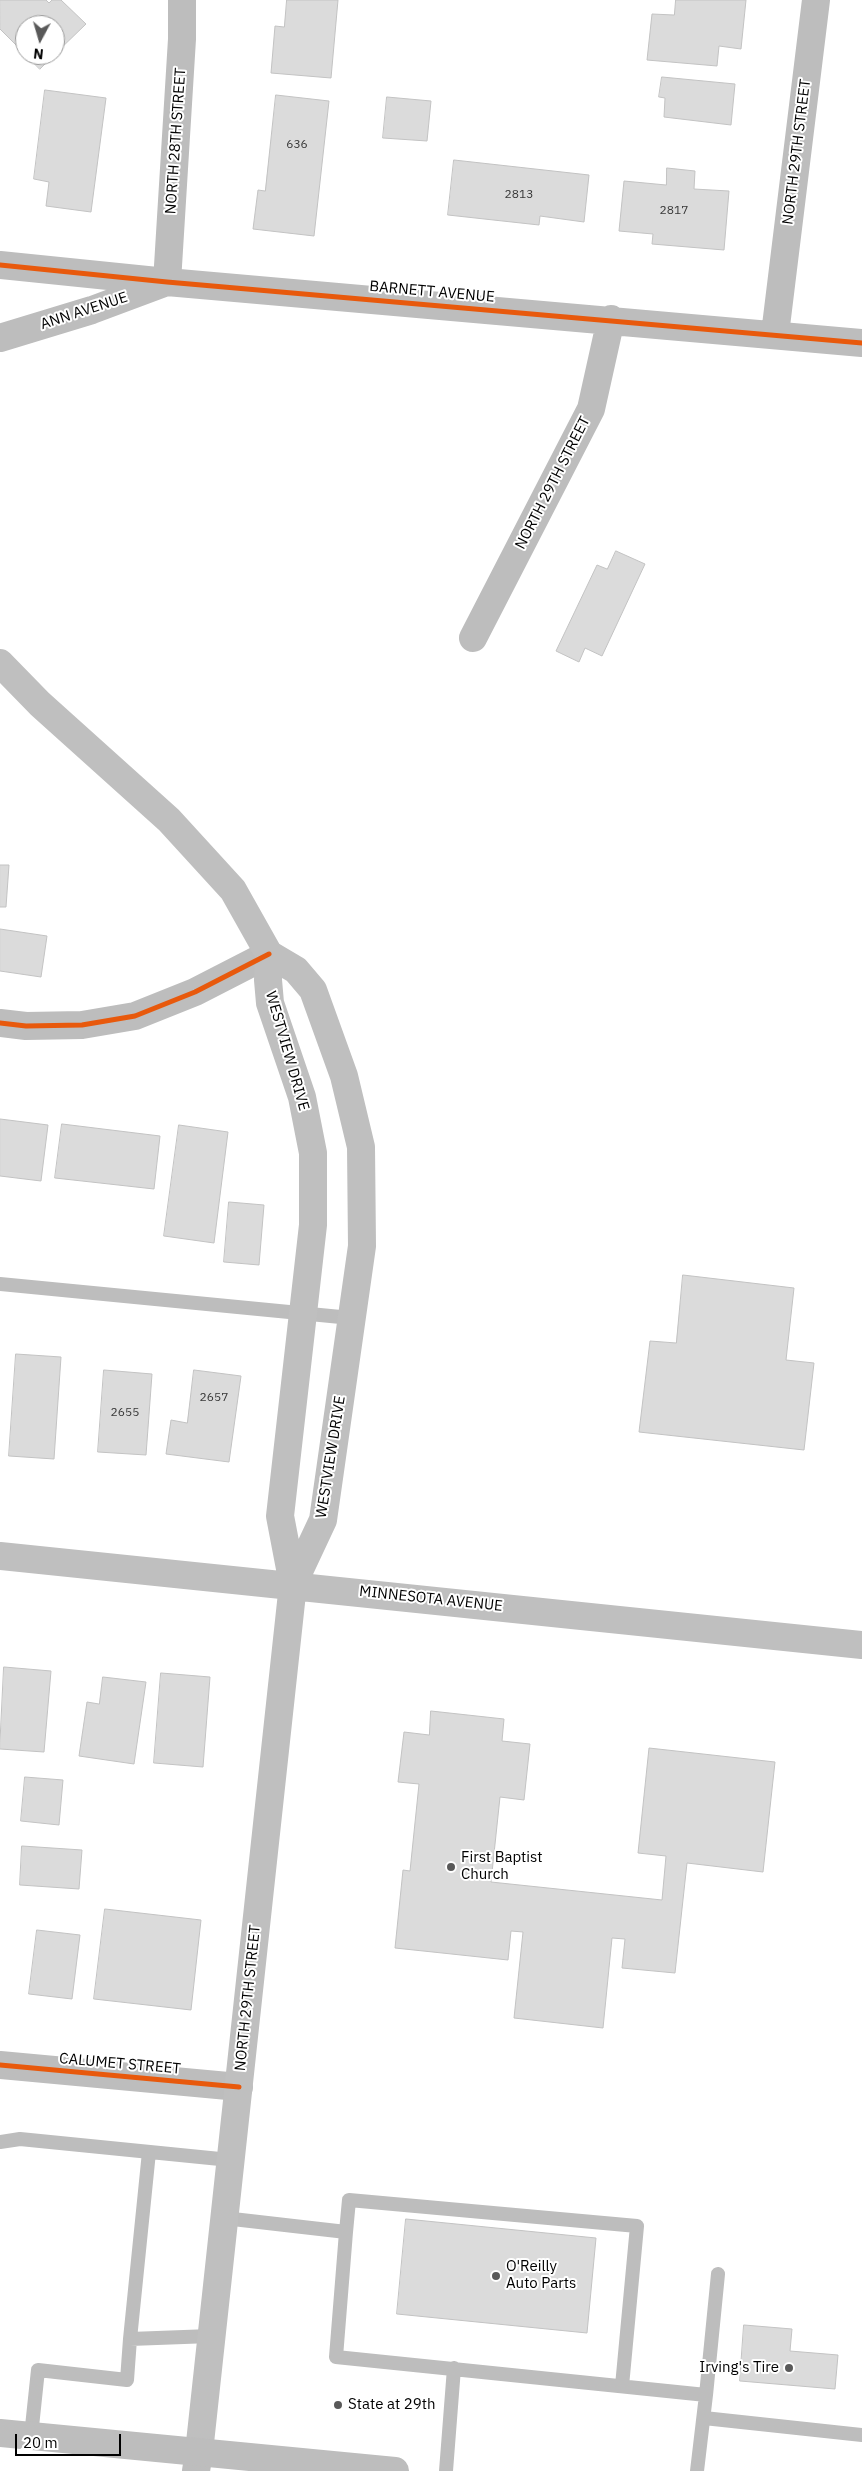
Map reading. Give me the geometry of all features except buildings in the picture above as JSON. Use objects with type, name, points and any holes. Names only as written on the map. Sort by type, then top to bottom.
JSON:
[{"type":"main road","name":"WESTVIEW DRIVE","points":[[0,663],[40,704],[176,827],[233,890],[269,954],[296,970],[313,990],[344,1076],[362,1147],[362,1246],[323,1520],[293,1584]]},
{"type":"main road","name":"WESTVIEW DRIVE","points":[[269,954],[268,980],[270,1003],[302,1096],[313,1152],[313,1225],[280,1516],[293,1584]]},
{"type":"main road","name":"MINNESOTA AVENUE","points":[[0,1556],[293,1584],[862,1645]]},
{"type":"main road","name":"NORTH 29TH STREET","points":[[198,2462],[210,2336],[239,2087],[293,1584]]},
{"type":"street","points":[[167,0],[182,39]]},
{"type":"street","name":"NORTH 28TH STREET","points":[[167,282],[182,39],[182,0]]},
{"type":"street","name":"NORTH 29TH STREET","points":[[775,334],[816,0]]},
{"type":"street","name":"BARNETT AVENUE","points":[[0,266],[167,282],[612,319],[862,343]]},
{"type":"street","name":"ANN AVENUE","points":[[0,338],[92,310],[167,282]]},
{"type":"street","name":"NORTH 29TH STREET","points":[[473,638],[592,408],[612,319]]},
{"type":"street","points":[[0,1023],[26,1026],[82,1024],[135,1016],[195,992],[269,954]]},
{"type":"street","name":"CALUMET STREET","points":[[0,2065],[239,2087]]},
{"type":"street","points":[[0,2433],[198,2462],[395,2471]]},
{"type":"lane","points":[[0,1284],[352,1318]]},
{"type":"lane","points":[[0,2142],[20,2140],[230,2160]]},
{"type":"lane","points":[[30,2436],[38,2370],[126,2380],[149,2152]]},
{"type":"lane","points":[[622,2386],[637,2226],[349,2200],[336,2358],[454,2368],[622,2386],[706,2395]]},
{"type":"lane","points":[[224,2218],[346,2232]]},
{"type":"lane","points":[[697,2471],[718,2274]]},
{"type":"lane","points":[[130,2340],[210,2336]]},
{"type":"lane","points":[[446,2471],[454,2368]]},
{"type":"lane","points":[[704,2418],[862,2435]]},
{"type":"cycle path","points":[[0,265],[167,282],[862,343]]},
{"type":"cycle path","points":[[0,1023],[26,1026],[82,1025],[135,1016],[195,992],[269,954]]},
{"type":"cycle path","points":[[0,2065],[239,2087]]},
{"type":"place","name":"First Baptist Church","points":[[451,1867]]},
{"type":"place","name":"O'Reilly Auto Parts","points":[[496,2276]]},
{"type":"place","name":"Irving's Tire","points":[[789,2368]]},
{"type":"place","name":"State at 29th","points":[[338,2405]]}]
